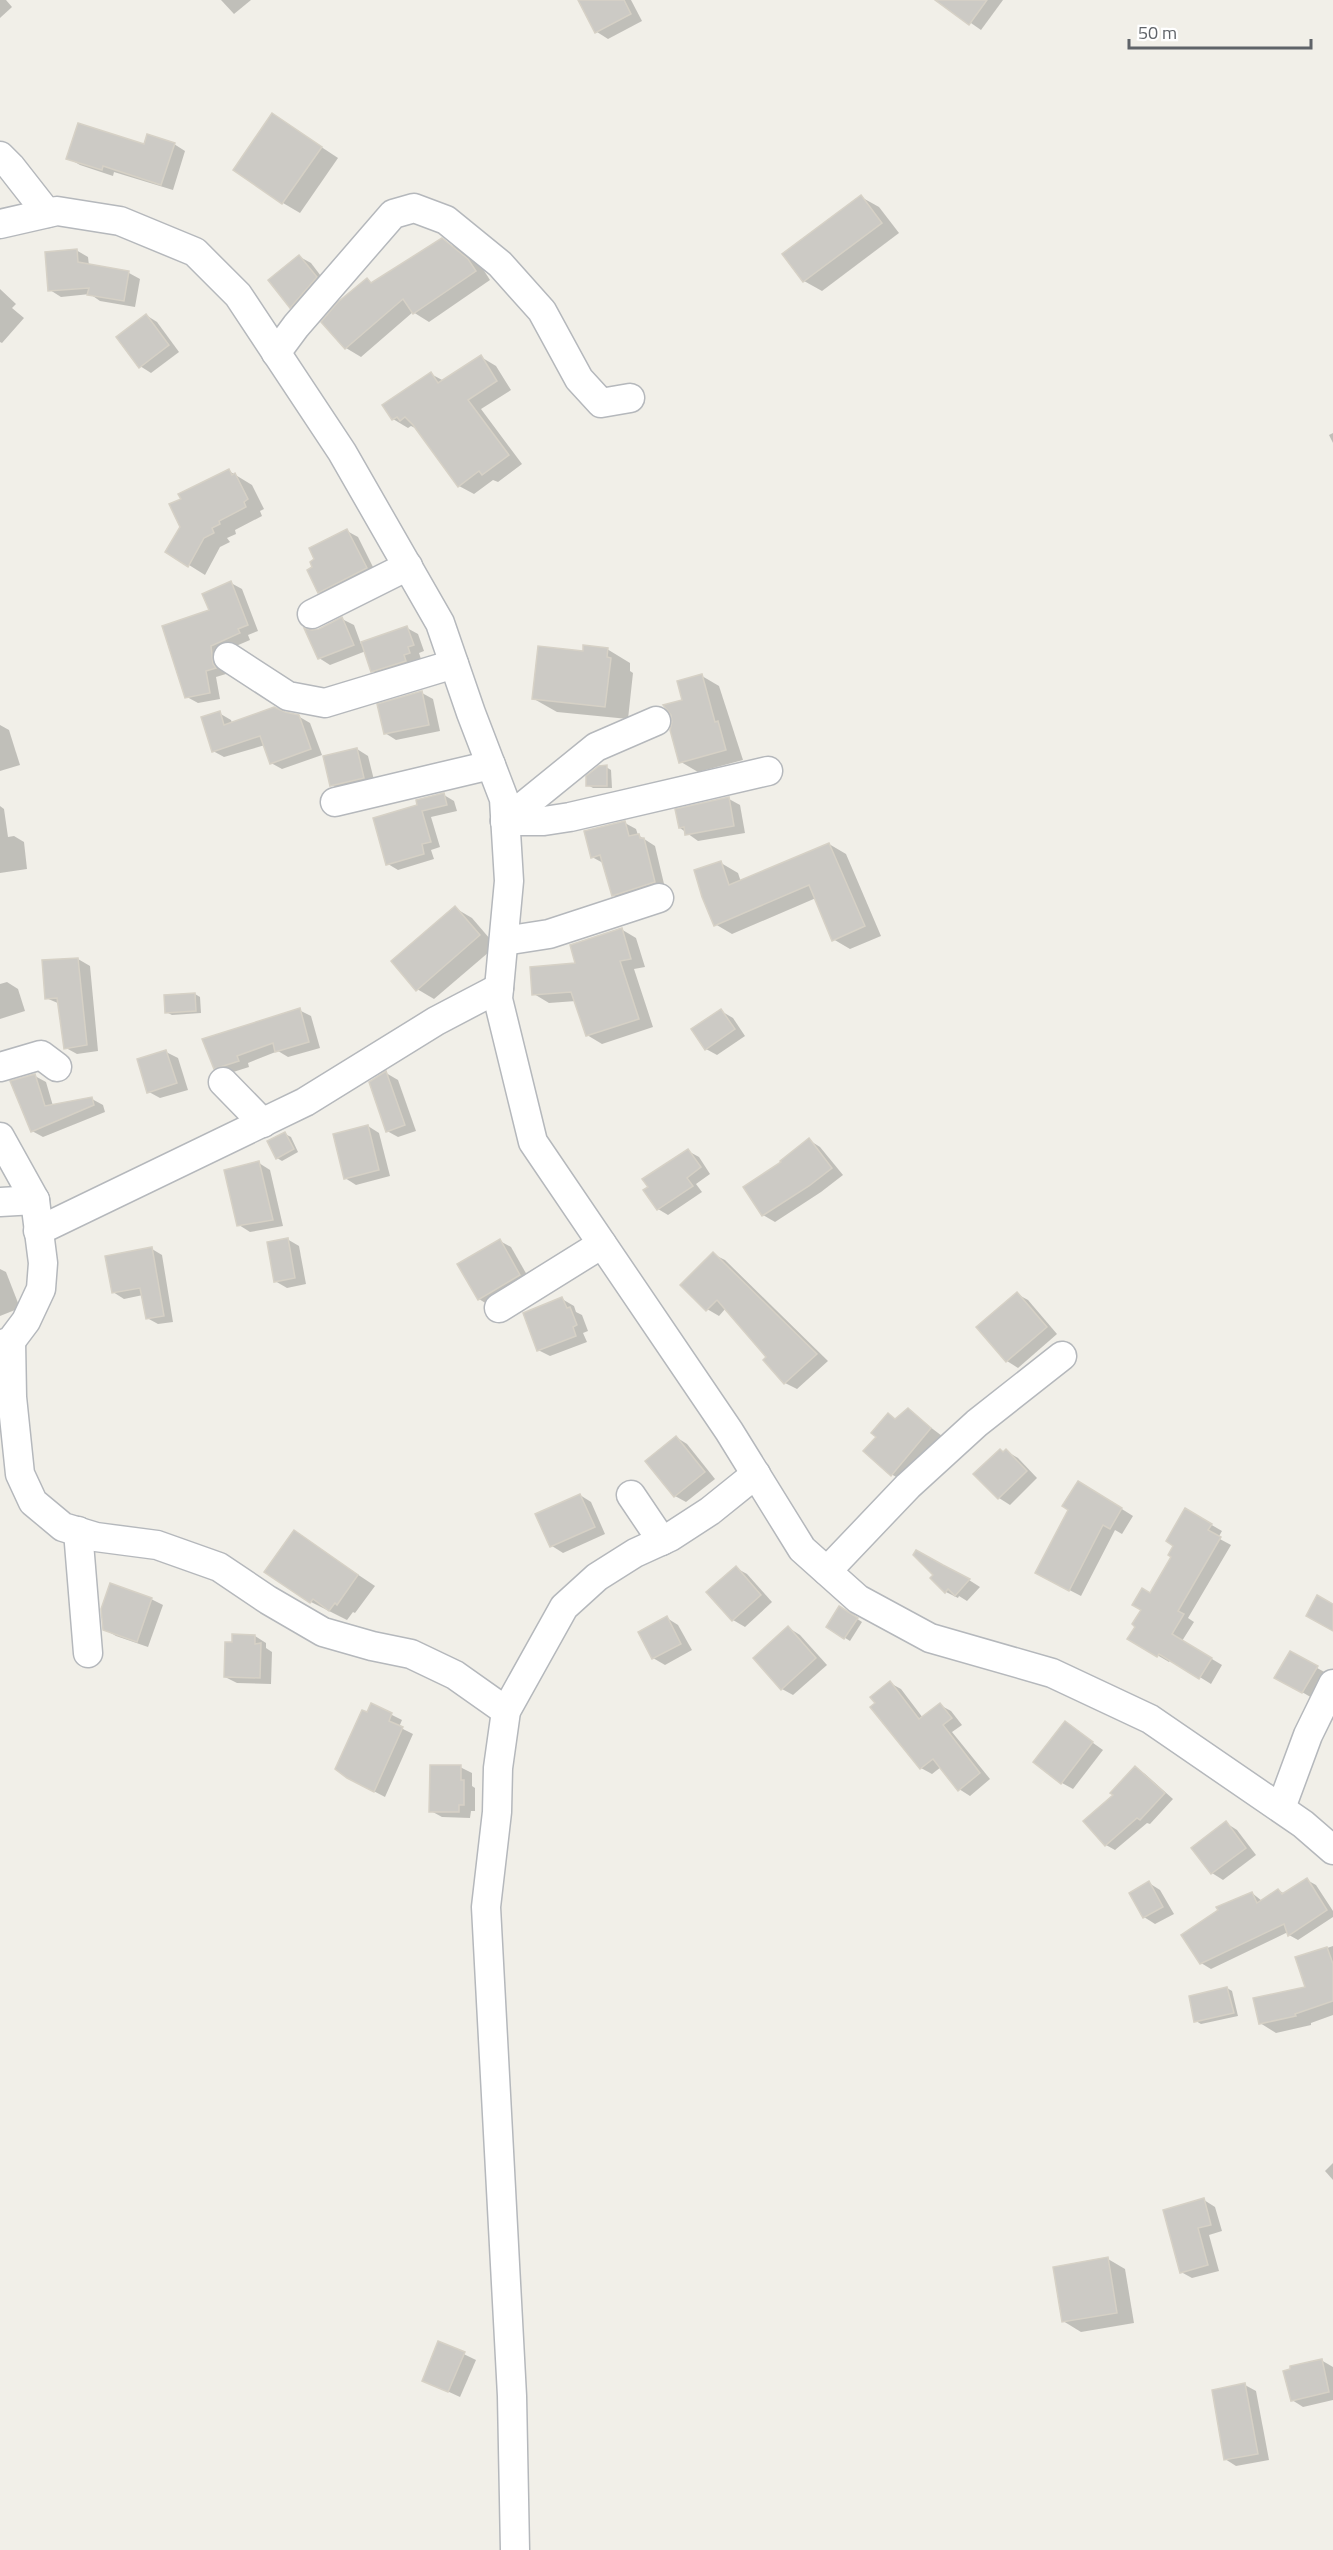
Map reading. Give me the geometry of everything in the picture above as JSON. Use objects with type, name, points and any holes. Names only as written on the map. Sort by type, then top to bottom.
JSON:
[{"type":"street","points":[[0,156],[46,213]]},
{"type":"street","points":[[276,353],[296,326],[393,214],[414,208],[446,220],[500,264],[542,311],[579,379],[601,403],[630,398]]},
{"type":"street","points":[[0,224],[57,211],[120,220],[195,252],[237,295],[342,452],[440,622],[504,799],[509,881],[498,999],[533,1142],[729,1431],[802,1549],[858,1599],[930,1638],[1052,1673],[1150,1719],[1281,1808],[1333,1850]]},
{"type":"street","points":[[312,614],[408,566]]},
{"type":"street","points":[[228,657],[288,696],[325,703],[454,663]]},
{"type":"street","points":[[505,821],[596,747],[656,721]]},
{"type":"street","points":[[336,801],[491,765]]},
{"type":"street","points":[[505,821],[544,821],[570,817],[768,771]]},
{"type":"street","points":[[504,941],[549,934],[659,898]]},
{"type":"street","points":[[39,1231],[305,1102],[436,1021],[499,988]]},
{"type":"street","points":[[0,1067],[41,1055],[57,1067]]},
{"type":"street","points":[[223,1082],[262,1123]]},
{"type":"street","points":[[0,1137],[35,1200],[43,1263],[41,1289],[26,1321],[4,1345],[20,1474],[33,1502],[63,1527],[96,1537],[157,1545],[219,1567],[268,1600],[323,1632],[411,1654],[455,1675],[506,1711]]},
{"type":"street","points":[[0,1202],[35,1200]]},
{"type":"street","points":[[499,1308],[602,1244]]},
{"type":"street","points":[[827,1571],[917,1478],[977,1423],[1062,1356]]},
{"type":"street","points":[[515,2550],[512,2396],[486,1907],[497,1812],[498,1768],[506,1711],[564,1607],[597,1577],[710,1511],[756,1474]]},
{"type":"street","points":[[631,1495],[662,1541]]},
{"type":"street","points":[[78,1531],[88,1653]]},
{"type":"street","points":[[1281,1808],[1308,1735],[1333,1684]]},
{"type":"building","points":[[578,0],[624,0],[631,14],[595,33]]},
{"type":"building","points":[[935,0],[987,0],[969,25]]},
{"type":"building","points":[[272,113],[322,147],[282,204],[233,170]]},
{"type":"building","points":[[78,123],[144,144],[147,134],[175,143],[161,185],[103,166],[102,170],[66,159]]},
{"type":"building","points":[[861,195],[882,223],[803,282],[782,254]]},
{"type":"building","points":[[442,238],[468,259],[476,271],[413,314],[403,299],[345,349],[321,322],[338,302],[367,278],[371,283]]},
{"type":"building","points":[[77,249],[78,262],[129,271],[124,301],[87,295],[89,288],[48,291],[45,252]]},
{"type":"building","points":[[299,255],[317,277],[290,308],[268,280]]},
{"type":"building","points":[[146,314],[169,345],[139,368],[116,337]]},
{"type":"building","points":[[481,355],[497,381],[468,400],[509,455],[482,475],[479,471],[458,487],[413,425],[405,417],[400,421],[397,417],[392,420],[382,405],[431,372],[438,383]]},
{"type":"building","points":[[229,469],[232,475],[235,473],[248,499],[244,502],[246,507],[219,521],[220,524],[212,528],[214,533],[204,538],[188,567],[165,552],[180,527],[169,504],[181,499],[178,494]]},
{"type":"building","points":[[347,529],[367,568],[318,593],[307,570],[312,567],[310,562],[314,559],[309,548]]},
{"type":"building","points":[[231,581],[248,625],[238,629],[240,633],[211,646],[213,664],[216,668],[206,671],[210,693],[185,698],[162,626],[209,610],[202,594]]},
{"type":"building","points":[[342,617],[354,645],[318,659],[304,628],[319,629]]},
{"type":"building","points":[[407,626],[414,645],[408,647],[410,653],[404,655],[406,661],[371,672],[361,642]]},
{"type":"building","points":[[583,645],[608,648],[607,657],[611,658],[605,707],[532,699],[538,646],[583,651]]},
{"type":"building","points":[[702,674],[715,722],[718,721],[726,750],[679,763],[670,730],[671,715],[663,705],[682,700],[677,681]]},
{"type":"building","points":[[422,691],[429,725],[384,734],[377,704]]},
{"type":"building","points":[[274,707],[299,715],[311,749],[270,764],[260,736],[212,752],[201,717],[220,711],[224,725]]},
{"type":"building","points":[[357,748],[364,778],[330,786],[323,756]]},
{"type":"building","points":[[607,765],[607,786],[586,786],[586,776],[599,766]]},
{"type":"building","points":[[444,793],[447,805],[422,811],[431,842],[422,844],[424,854],[386,865],[373,818],[417,805],[416,800]]},
{"type":"building","points":[[729,797],[734,826],[685,835],[684,827],[679,828],[675,809]]},
{"type":"building","points":[[625,821],[629,836],[639,834],[640,838],[644,838],[655,882],[612,896],[600,855],[591,858],[584,831]]},
{"type":"building","points":[[829,843],[865,926],[832,941],[809,885],[714,926],[694,870],[721,861],[729,885]]},
{"type":"building","points":[[455,906],[480,935],[416,991],[391,961]]},
{"type":"building","points":[[622,928],[631,959],[620,961],[639,1019],[586,1036],[571,992],[532,995],[530,967],[575,963],[570,945]]},
{"type":"building","points":[[78,958],[87,1045],[64,1049],[57,998],[45,999],[42,960]]},
{"type":"building","points":[[195,993],[196,1011],[165,1013],[164,995]]},
{"type":"building","points":[[300,1008],[309,1042],[275,1052],[273,1043],[237,1056],[239,1061],[214,1069],[202,1039]]},
{"type":"building","points":[[721,1009],[735,1029],[705,1050],[691,1029]]},
{"type":"building","points":[[166,1050],[177,1083],[147,1093],[137,1059]]},
{"type":"building","points":[[386,1071],[405,1125],[386,1132],[369,1082]]},
{"type":"building","points":[[35,1074],[45,1106],[92,1097],[94,1105],[31,1132],[10,1081]]},
{"type":"building","points":[[368,1125],[379,1170],[344,1179],[333,1134]]},
{"type":"building","points":[[285,1132],[294,1149],[276,1159],[267,1141]]},
{"type":"building","points":[[809,1138],[832,1168],[809,1186],[762,1216],[743,1187],[781,1162]]},
{"type":"building","points":[[688,1149],[701,1167],[687,1178],[693,1186],[657,1210],[643,1190],[648,1187],[642,1179]]},
{"type":"building","points":[[259,1161],[273,1220],[237,1226],[224,1170]]},
{"type":"building","points":[[288,1238],[295,1278],[274,1282],[267,1242]]},
{"type":"building","points":[[500,1239],[520,1275],[478,1300],[457,1264]]},
{"type":"building","points":[[152,1247],[164,1316],[146,1319],[140,1288],[112,1293],[105,1256]]},
{"type":"building","points":[[713,1252],[817,1354],[784,1384],[763,1360],[766,1357],[717,1300],[706,1311],[680,1285]]},
{"type":"building","points":[[1017,1292],[1047,1327],[1006,1362],[976,1327]]},
{"type":"building","points":[[562,1297],[567,1308],[570,1307],[577,1325],[573,1327],[576,1336],[537,1351],[523,1313]]},
{"type":"building","points":[[908,1408],[931,1428],[891,1476],[863,1451],[876,1437],[871,1433],[888,1413],[895,1419]]},
{"type":"building","points":[[676,1436],[705,1472],[674,1497],[645,1461]]},
{"type":"building","points":[[1000,1449],[1003,1452],[1006,1449],[1027,1471],[998,1499],[973,1474]]},
{"type":"building","points":[[1078,1481],[1122,1508],[1110,1529],[1103,1525],[1069,1591],[1035,1573],[1068,1510],[1062,1506]]},
{"type":"building","points":[[580,1494],[595,1527],[550,1547],[535,1514]]},
{"type":"building","points":[[1185,1508],[1212,1524],[1208,1530],[1221,1537],[1178,1611],[1184,1614],[1172,1634],[1212,1658],[1199,1679],[1159,1654],[1157,1657],[1127,1639],[1135,1627],[1132,1624],[1141,1610],[1132,1605],[1142,1588],[1150,1593],[1171,1557],[1168,1555],[1173,1546],[1166,1541]]},
{"type":"building","points":[[294,1530],[358,1575],[337,1605],[335,1603],[329,1611],[313,1599],[310,1603],[264,1572]]},
{"type":"building","points":[[916,1550],[970,1579],[955,1596],[948,1589],[945,1593],[930,1578],[933,1575],[913,1555]]},
{"type":"building","points":[[736,1566],[761,1595],[732,1621],[706,1592]]},
{"type":"building","points":[[110,1583],[152,1598],[137,1642],[103,1630],[101,1609]]},
{"type":"building","points":[[1317,1595],[1333,1604],[1333,1631],[1306,1616]]},
{"type":"building","points":[[839,1606],[858,1618],[844,1639],[826,1627]]},
{"type":"building","points":[[667,1616],[681,1644],[652,1659],[638,1632]]},
{"type":"building","points":[[788,1626],[816,1658],[781,1690],[753,1658]]},
{"type":"building","points":[[232,1634],[255,1635],[255,1644],[261,1643],[260,1678],[224,1677],[225,1642],[232,1642]]},
{"type":"building","points":[[1290,1651],[1318,1666],[1302,1693],[1274,1678]]},
{"type":"building","points":[[890,1681],[919,1719],[940,1703],[952,1718],[943,1725],[980,1773],[958,1791],[933,1759],[920,1769],[870,1707],[875,1703],[870,1697]]},
{"type":"building","points":[[371,1703],[392,1713],[389,1721],[403,1727],[374,1792],[335,1769],[362,1710],[367,1712]]},
{"type":"building","points":[[1065,1721],[1093,1742],[1061,1784],[1033,1762]]},
{"type":"building","points":[[430,1765],[461,1765],[461,1780],[464,1780],[464,1805],[459,1805],[459,1812],[429,1812]]},
{"type":"building","points":[[1135,1766],[1165,1793],[1140,1820],[1137,1818],[1105,1846],[1083,1821],[1113,1795],[1110,1793]]},
{"type":"building","points":[[1226,1821],[1246,1848],[1211,1874],[1191,1848]]},
{"type":"building","points":[[1307,1878],[1327,1910],[1288,1936],[1284,1924],[1200,1964],[1181,1935],[1218,1910],[1216,1907],[1252,1892],[1257,1903],[1278,1889],[1282,1894]]},
{"type":"building","points":[[1149,1881],[1163,1907],[1143,1918],[1129,1893]]},
{"type":"building","points":[[1327,1947],[1333,1964],[1333,2001],[1295,2014],[1296,2016],[1259,2024],[1253,1998],[1305,1987],[1295,1957]]},
{"type":"building","points":[[1227,1987],[1234,2013],[1194,2022],[1189,1996]]},
{"type":"building","points":[[1204,2198],[1211,2225],[1198,2228],[1208,2265],[1180,2273],[1163,2210]]},
{"type":"building","points":[[1108,2257],[1117,2313],[1062,2322],[1053,2267]]},
{"type":"building","points":[[438,2341],[465,2352],[448,2392],[422,2381]]},
{"type":"building","points":[[1322,2359],[1329,2392],[1291,2401],[1283,2371],[1290,2369],[1290,2366]]},
{"type":"building","points":[[1245,2383],[1258,2454],[1224,2460],[1212,2390]]}]
